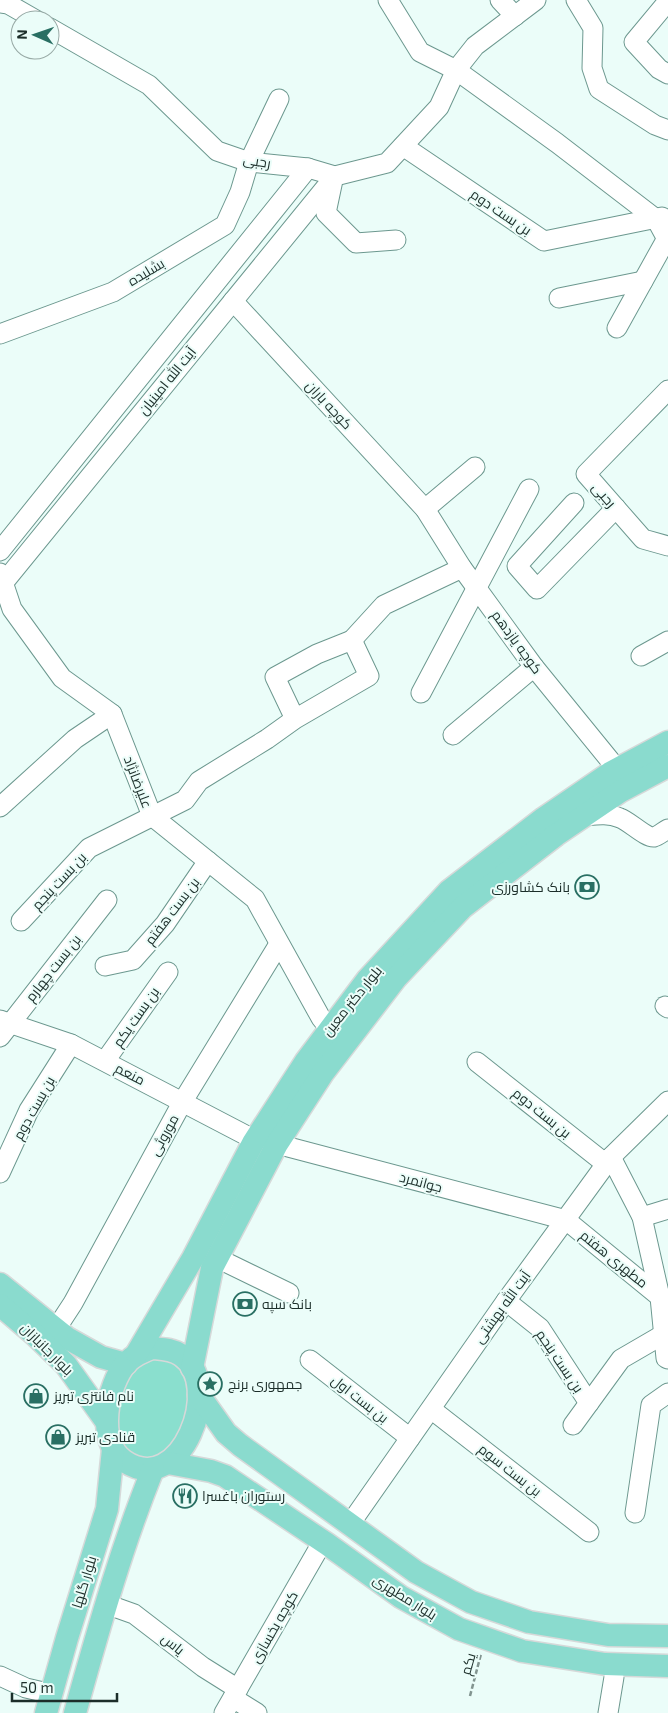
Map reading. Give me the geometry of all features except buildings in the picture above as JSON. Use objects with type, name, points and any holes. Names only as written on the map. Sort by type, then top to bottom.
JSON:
[{"type":"main road","name":"بلوار دکتر معین","points":[[132,1358],[193,1258],[255,1140],[329,1028],[367,980],[449,891],[544,818],[617,769],[668,742]]},
{"type":"main road","name":"بلوار دکتر معین","points":[[192,1368],[212,1268],[217,1258],[277,1144],[323,1073],[396,978],[463,907],[556,835],[621,791],[668,766]]},
{"type":"main road","name":"بلوار جانبازان","points":[[0,1284],[67,1338],[101,1357],[132,1358]]},
{"type":"main road","name":"بلوار جانبازان","points":[[0,1305],[36,1335],[66,1365],[106,1421]]},
{"type":"main road","points":[[152,1348],[168,1349],[182,1356],[192,1368],[199,1395],[195,1419],[187,1442],[179,1453],[160,1466],[138,1468],[123,1461],[113,1449],[106,1421],[110,1398],[118,1375],[132,1358],[152,1348]]},
{"type":"main road","name":"بلوار مطهری","points":[[199,1395],[226,1433],[240,1445],[416,1572],[471,1602],[529,1622],[608,1634],[668,1636]]},
{"type":"main road","points":[[225,1476],[221,1467],[222,1457],[226,1450],[240,1445]]},
{"type":"main road","name":"بلوار گلها","points":[[49,1704],[67,1638],[107,1509],[113,1449]]},
{"type":"main road","name":"بلوار مطهری","points":[[160,1466],[211,1471],[225,1476],[323,1541],[401,1597],[459,1629],[522,1651],[605,1664],[668,1666]]},
{"type":"main road","name":"بلوار گلها","points":[[75,1713],[106,1604],[133,1519],[160,1466]]},
{"type":"street","points":[[388,0],[420,52],[456,70],[557,144],[662,217],[667,240],[617,328]]},
{"type":"street","points":[[500,0],[515,16]]},
{"type":"street","name":"رجبی","points":[[60,34],[149,85],[216,151],[249,162],[308,168],[335,176],[387,163],[439,107],[456,70],[475,46],[536,0]]},
{"type":"street","points":[[576,0],[593,28],[592,68],[599,89],[655,125],[668,130]]},
{"type":"street","points":[[0,3],[8,4],[18,10]]},
{"type":"street","points":[[668,4],[664,6],[634,42],[658,69],[668,74]]},
{"type":"street","name":"بشلیده","points":[[0,334],[113,292],[225,225],[240,192],[249,162],[279,99]]},
{"type":"street","name":"بن بست دوم","points":[[403,146],[544,241],[662,217]]},
{"type":"street","name":"آیت الله امینیان","points":[[0,551],[308,168]]},
{"type":"street","points":[[335,176],[326,213],[356,243],[396,240]]},
{"type":"street","name":"آیت الله امینیان","points":[[1,581],[335,176]]},
{"type":"street","points":[[559,298],[643,281]]},
{"type":"street","name":"کوچه باران","points":[[233,301],[425,509]]},
{"type":"street","name":"رجبی","points":[[668,390],[586,474],[643,539],[668,546]]},
{"type":"street","points":[[425,509],[475,467]]},
{"type":"street","points":[[421,693],[529,489]]},
{"type":"street","points":[[574,503],[517,566],[537,589],[616,508]]},
{"type":"street","name":"کوچه یازدهم","points":[[425,509],[462,568],[534,667],[617,769]]},
{"type":"street","points":[[295,719],[275,677],[317,654],[352,640],[384,605],[462,568]]},
{"type":"street","points":[[0,808],[76,739],[112,714],[62,678],[12,609],[1,581]]},
{"type":"street","name":"بن بست پنجم","points":[[21,921],[89,848],[185,800],[199,781],[267,739],[295,719],[369,676],[352,640]]},
{"type":"street","points":[[641,656],[668,641]]},
{"type":"street","points":[[453,735],[534,667]]},
{"type":"street","name":"علیرضانژاد","points":[[112,714],[152,816],[255,899],[321,1018],[329,1028]]},
{"type":"street","points":[[584,816],[603,814],[619,817],[634,825],[647,836],[654,837],[668,829]]},
{"type":"street","name":"بن بست هفتم","points":[[104,966],[133,960],[165,924],[208,861]]},
{"type":"street","name":"بن بست چهارم","points":[[3,1027],[107,900]]},
{"type":"street","name":"موروثی","points":[[56,1329],[73,1303],[183,1101],[279,944]]},
{"type":"street","name":"بن بست یکم","points":[[105,1061],[168,972]]},
{"type":"street","name":"منعم","points":[[3,1027],[71,1044],[255,1140]]},
{"type":"street","name":"بن بست دوم","points":[[0,1173],[30,1110],[71,1044]]},
{"type":"street","name":"بن بست دوم","points":[[477,1062],[609,1161]]},
{"type":"street","name":"آیت الله بهشتی","points":[[350,1524],[506,1301],[609,1161],[668,1101]]},
{"type":"street","name":"جوانمرد","points":[[277,1144],[566,1220]]},
{"type":"street","points":[[609,1161],[642,1217],[664,1295]]},
{"type":"street","points":[[642,1217],[668,1209]]},
{"type":"street","name":"مطهری هفتم","points":[[566,1220],[664,1295],[664,1334],[666,1358],[668,1359]]},
{"type":"street","points":[[217,1258],[289,1292]]},
{"type":"street","name":"بن بست پنجم","points":[[506,1301],[540,1328],[589,1403]]},
{"type":"street","points":[[574,1425],[621,1359],[664,1334]]},
{"type":"street","name":"بن بست اول","points":[[310,1360],[410,1438]]},
{"type":"street","points":[[635,1513],[651,1405],[668,1393]]},
{"type":"street","name":"بن بست سوم","points":[[430,1408],[589,1532]]},
{"type":"street","name":"کوچه یخسازی","points":[[232,1700],[323,1541]]},
{"type":"street","name":"یاس","points":[[106,1604],[134,1614],[203,1667],[232,1700],[257,1713]]},
{"type":"street","points":[[0,1676],[26,1688],[49,1704]]},
{"type":"street","points":[[608,1713],[614,1677]]},
{"type":"path","name":"یکم","points":[[470,1696],[486,1638]]},
{"type":"green space","points":[[159,1355],[186,1370],[190,1403],[177,1444],[152,1460],[135,1457],[122,1447],[116,1413],[128,1376],[142,1361]]},
{"type":"place","name":"بانک کشاورزی","points":[[587,887]]},
{"type":"place","name":"بانک سپه","points":[[245,1304]]},
{"type":"place","name":"جمهوری برنج","points":[[210,1384]]},
{"type":"place","name":"نام فانتزی تبریز","points":[[36,1396]]},
{"type":"place","name":"قنادی تبریز","points":[[58,1437]]},
{"type":"place","name":"رستوران باغسرا","points":[[185,1496]]}]
